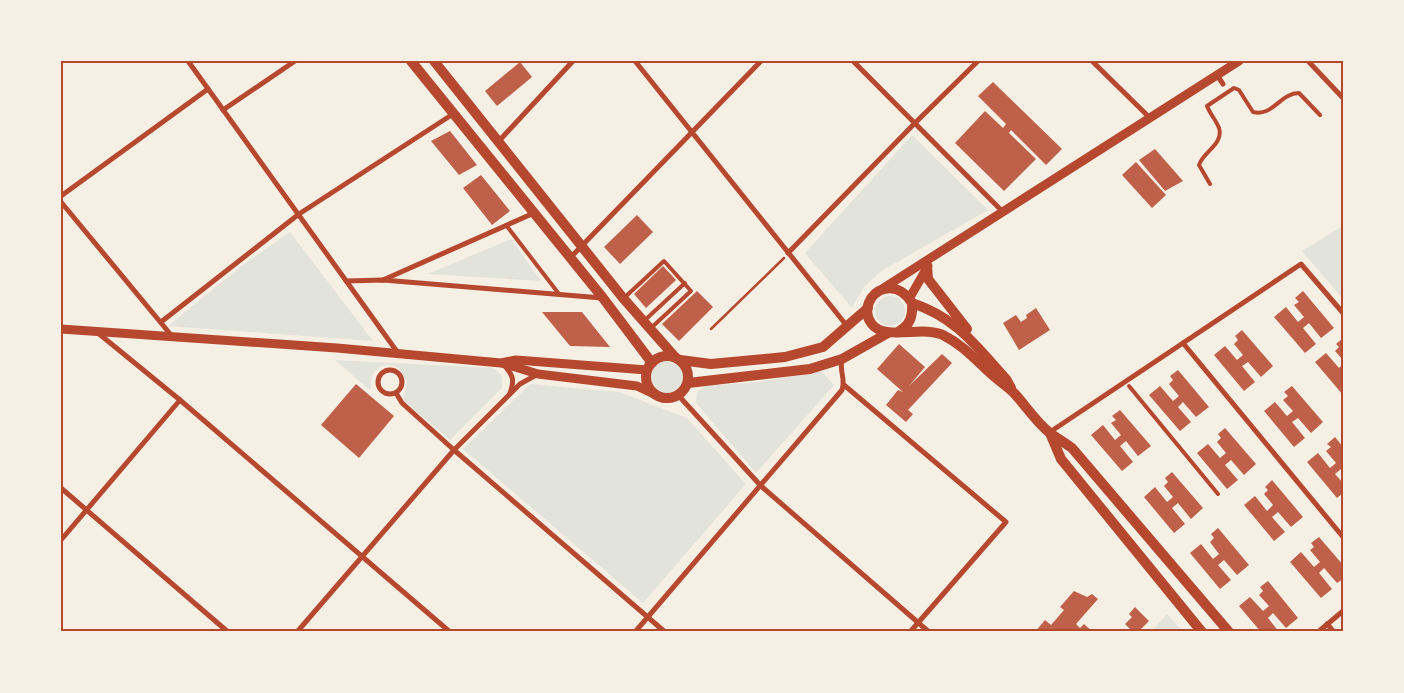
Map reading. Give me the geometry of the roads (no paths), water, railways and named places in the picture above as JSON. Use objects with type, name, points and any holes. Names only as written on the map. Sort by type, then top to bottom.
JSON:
[{"type":"main road","points":[[412,61],[602,298],[649,366],[648,384],[656,395],[665,398],[678,395],[688,383],[688,370],[646,326],[434,61]]},
{"type":"main road","points":[[927,266],[928,279],[959,318],[984,355]]},
{"type":"main road","points":[[1012,391],[1006,379],[958,326],[934,311],[911,301],[905,294],[893,288],[880,290],[870,301],[868,308],[871,323],[880,331],[893,333],[919,330],[943,335],[966,349],[1012,391],[1049,432],[1072,448],[1229,632]]},
{"type":"main road","points":[[688,383],[794,372],[842,359],[908,324],[912,318],[911,301]]},
{"type":"main road","points":[[649,366],[662,356],[711,364],[785,357],[822,347],[848,327],[868,308]]},
{"type":"main road","points":[[1049,432],[1061,459],[1202,632]]},
{"type":"street","points":[[188,61],[398,353]]},
{"type":"street","points":[[223,110],[295,61]]},
{"type":"street","points":[[497,142],[573,61]]},
{"type":"street","points":[[635,61],[848,327]]},
{"type":"street","points":[[570,258],[761,61]]},
{"type":"street","points":[[853,61],[1003,212]]},
{"type":"street","points":[[788,254],[978,61]]},
{"type":"street","points":[[1092,61],[1148,117]]},
{"type":"street","points":[[911,301],[927,266],[941,253],[1148,117],[1239,61]]},
{"type":"street","points":[[1308,61],[1343,98]]},
{"type":"street","points":[[1217,75],[1223,84]]},
{"type":"street","points":[[61,196],[208,89]]},
{"type":"street","points":[[161,322],[299,214],[454,114]]},
{"type":"street","points":[[61,202],[171,335]]},
{"type":"street","points":[[383,280],[534,213]]},
{"type":"street","points":[[880,290],[926,259],[941,253]]},
{"type":"street","points":[[1049,432],[1127,384],[1183,343],[1301,264],[1343,313]]},
{"type":"street","points":[[346,281],[383,280],[602,298]]},
{"type":"street","points":[[61,328],[398,353],[501,363],[538,374],[637,386],[656,395]]},
{"type":"street","points":[[96,331],[180,400],[450,632]]},
{"type":"street","points":[[1183,343],[1343,537]]},
{"type":"street","points":[[635,632],[842,390],[844,384],[840,367],[842,359]]},
{"type":"street","points":[[501,363],[516,360],[649,366]]},
{"type":"street","points":[[501,363],[511,373],[514,383],[509,396]]},
{"type":"street","points":[[394,369],[402,378],[402,387],[396,393],[384,393],[379,387],[378,379],[385,370],[394,369]]},
{"type":"street","points":[[296,632],[454,450],[520,384],[538,374]]},
{"type":"street","points":[[844,384],[1006,522],[910,632]]},
{"type":"street","points":[[396,393],[402,403],[454,450],[665,632]]},
{"type":"street","points":[[678,395],[761,486],[929,632]]},
{"type":"street","points":[[61,540],[180,400]]},
{"type":"street","points":[[61,488],[228,632]]},
{"type":"street","points":[[1318,632],[1343,610]]},
{"type":"street","points":[[1327,624],[1334,632]]},
{"type":"lane","points":[[1223,84],[1228,92]]},
{"type":"lane","points":[[1210,184],[1199,166],[1201,159],[1216,143],[1220,135],[1207,106],[1234,88],[1238,90],[1253,112],[1265,113],[1292,93],[1299,93],[1320,115]]},
{"type":"lane","points":[[506,226],[559,294]]},
{"type":"lane","points":[[624,298],[664,260],[685,283],[691,291],[646,326]]},
{"type":"lane","points":[[646,326],[685,283]]},
{"type":"lane","points":[[1127,384],[1218,494]]}]
